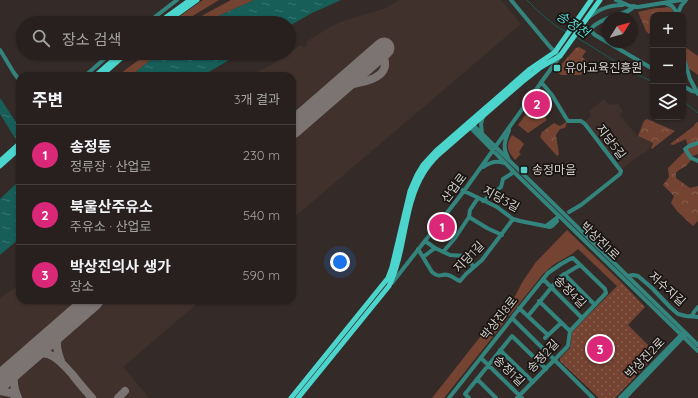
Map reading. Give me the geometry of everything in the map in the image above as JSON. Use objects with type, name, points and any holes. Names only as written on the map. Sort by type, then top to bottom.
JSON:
[{"type":"main road","points":[[168,16],[190,0]]},
{"type":"main road","points":[[175,16],[197,0]]},
{"type":"main road","points":[[291,398],[388,278],[410,191],[417,175],[429,158],[470,125],[530,69],[555,52],[591,0]]},
{"type":"main road","name":"산업로","points":[[560,56],[600,0]]},
{"type":"main road","points":[[389,286],[396,269],[413,195],[422,174],[432,162],[464,133],[470,125],[484,116],[529,76],[560,56]]},
{"type":"main road","points":[[100,72],[113,60]]},
{"type":"main road","points":[[106,72],[119,60]]},
{"type":"main road","points":[[0,166],[16,147]]},
{"type":"main road","points":[[0,161],[16,151]]},
{"type":"main road","name":"산업로","points":[[298,398],[389,286]]},
{"type":"street","points":[[155,16],[177,0]]},
{"type":"street","points":[[511,0],[560,56]]},
{"type":"street","points":[[616,0],[627,5]]},
{"type":"street","points":[[621,0],[627,5]]},
{"type":"street","points":[[585,22],[607,6],[627,5],[638,7],[679,0],[678,12]]},
{"type":"street","points":[[679,12],[686,0]]},
{"type":"street","points":[[664,3],[672,6],[676,12]]},
{"type":"street","points":[[624,12],[630,10],[634,6]]},
{"type":"street","points":[[602,20],[592,26],[591,29],[592,33],[602,39]]},
{"type":"street","points":[[617,48],[650,67]]},
{"type":"street","points":[[0,50],[16,76]]},
{"type":"street","name":"산업로","points":[[389,286],[464,191],[560,56]]},
{"type":"street","points":[[90,72],[103,60]]},
{"type":"street","points":[[686,66],[690,79],[697,93]]},
{"type":"street","name":"지당5길","points":[[541,82],[552,95],[568,121],[581,121],[585,124],[621,171],[620,174],[595,194],[569,212]]},
{"type":"street","points":[[686,88],[697,93]]},
{"type":"street","points":[[464,133],[471,132],[481,136],[482,119],[484,116]]},
{"type":"street","name":"박상진1로","points":[[470,125],[628,276],[684,334],[698,351]]},
{"type":"street","points":[[509,163],[504,148],[510,126]]},
{"type":"street","points":[[698,143],[686,147],[685,150],[692,159],[698,161]]},
{"type":"street","points":[[479,170],[493,161],[509,163]]},
{"type":"street","name":"박상진1로","points":[[509,163],[514,172],[559,216],[684,334],[698,344]]},
{"type":"street","points":[[443,252],[455,238],[469,217],[470,210],[481,200],[501,187],[503,179],[514,172]]},
{"type":"street","name":"지당3길","points":[[458,188],[497,207],[513,219],[546,226]]},
{"type":"street","points":[[546,226],[559,216]]},
{"type":"street","points":[[469,217],[502,235]]},
{"type":"street","name":"지당1길","points":[[418,249],[434,274],[440,276],[446,274],[459,282],[482,260],[513,219]]},
{"type":"street","points":[[546,226],[552,226],[557,221]]},
{"type":"street","points":[[425,241],[450,256],[465,256],[474,267]]},
{"type":"street","points":[[423,257],[435,248]]},
{"type":"street","name":"송정2길","points":[[520,397],[567,347],[570,331],[605,295],[606,291],[572,258]]},
{"type":"street","name":"박상진8로","points":[[449,398],[543,279],[552,270],[572,258]]},
{"type":"street","points":[[528,316],[557,280],[564,274],[580,265]]},
{"type":"street","points":[[564,274],[595,305]]},
{"type":"street","name":"저수지길","points":[[628,276],[638,276],[674,311],[682,315],[698,316]]},
{"type":"street","name":"송정4길","points":[[543,279],[582,318]]},
{"type":"street","points":[[539,302],[570,331]]},
{"type":"street","name":"저수지길","points":[[692,316],[698,307]]},
{"type":"street","points":[[519,308],[546,337],[561,323]]},
{"type":"street","points":[[512,318],[593,398]]},
{"type":"street","name":"박상진2로","points":[[620,398],[684,334]]},
{"type":"street","name":"박상진2로","points":[[625,398],[684,334]]},
{"type":"street","points":[[469,398],[466,394],[512,336],[546,369]]},
{"type":"street","points":[[500,350],[533,382]]},
{"type":"street","name":"송정1길","points":[[481,358],[520,397]]},
{"type":"street","points":[[477,379],[496,398]]},
{"type":"shaded area","points":[[399,0],[501,0],[521,24],[296,216],[296,72],[256,72],[278,60],[296,60],[296,48],[301,45],[304,48],[308,44],[306,42],[330,27],[343,21],[386,8]]},
{"type":"shaded area","points":[[604,99],[609,105],[618,104],[623,111],[620,115],[637,136],[652,143],[650,148],[645,153],[622,169],[585,121],[591,116],[589,111]]},
{"type":"shaded area","points":[[16,287],[16,304],[196,304],[123,367],[149,398],[0,398],[0,298]]},
{"type":"green space","points":[[203,0],[219,0],[193,16],[180,16]]},
{"type":"green space","points":[[231,0],[254,0],[219,16],[202,16]]},
{"type":"green space","points":[[668,7],[673,12],[650,12],[649,34],[646,31],[638,12]]},
{"type":"green space","points":[[579,47],[586,51],[582,57],[589,63],[581,75],[561,75],[557,72],[560,66],[576,48]]},
{"type":"green space","points":[[686,48],[698,56],[698,75],[688,68],[686,61]]},
{"type":"green space","points":[[139,60],[150,60],[136,72],[122,72]]},
{"type":"green space","points":[[541,111],[547,120],[528,133],[518,125],[526,114],[534,120]]},
{"type":"green space","points":[[647,119],[675,131],[652,149],[653,143],[638,136],[644,121]]},
{"type":"green space","points":[[566,122],[565,128],[560,129],[556,135],[559,154],[557,156],[540,137],[542,132],[554,123],[560,126]]},
{"type":"green space","points":[[697,122],[698,154],[691,158],[687,151],[688,147],[686,139],[673,145],[670,144],[694,126]]},
{"type":"green space","points":[[512,135],[524,144],[519,152],[521,155],[515,160],[508,148],[508,142]]},
{"type":"green space","points":[[685,151],[691,160],[686,166],[676,173],[676,178],[690,188],[698,186],[698,221],[693,226],[671,203],[674,196],[663,185],[669,177],[668,168]]},
{"type":"green space","points":[[567,230],[621,282],[617,286],[578,249],[553,265],[543,274],[444,398],[432,398],[484,332],[514,298],[536,262]]},
{"type":"green space","points":[[621,282],[645,307],[628,325],[657,354],[615,398],[599,398],[560,361],[560,358],[570,348],[572,332]]},
{"type":"water","points":[[254,0],[341,0],[296,22],[296,16],[219,16]]},
{"type":"water","points":[[150,60],[229,60],[209,72],[136,72]]},
{"type":"water","points":[[0,98],[16,122],[16,140],[0,114]]},
{"type":"water","points":[[16,184],[16,241],[0,255],[0,199]]},
{"type":"waterway","name":"송정천","points":[[527,0],[550,22],[566,32]]},
{"type":"waterway","name":"송정천","points":[[576,37],[636,74],[650,81]]},
{"type":"waterway","name":"송정천","points":[[686,103],[698,113]]},
{"type":"taxiway","points":[[333,92],[343,86],[370,80],[381,73],[384,68],[385,60],[380,52],[376,50],[368,53],[349,79]]},
{"type":"taxiway","points":[[61,361],[57,342],[59,334],[65,325]]},
{"type":"taxiway","points":[[18,398],[14,383],[16,371],[19,365],[36,354],[48,354],[59,360],[92,398]]},
{"type":"taxiway","points":[[0,391],[11,393],[18,398]]},
{"type":"taxiway","points":[[118,398],[125,391]]},
{"type":"runway","points":[[296,125],[384,48]]},
{"type":"runway","points":[[0,381],[88,304]]},
{"type":"place","name":"유아교육진흥원","points":[[557,68]]},
{"type":"place","name":"북울산주유소","points":[[537,104]]},
{"type":"place","name":"송정마을","points":[[524,170]]},
{"type":"place","name":"송정동","points":[[442,227]]},
{"type":"place","name":"박상진의사 생가","points":[[600,349]]}]
